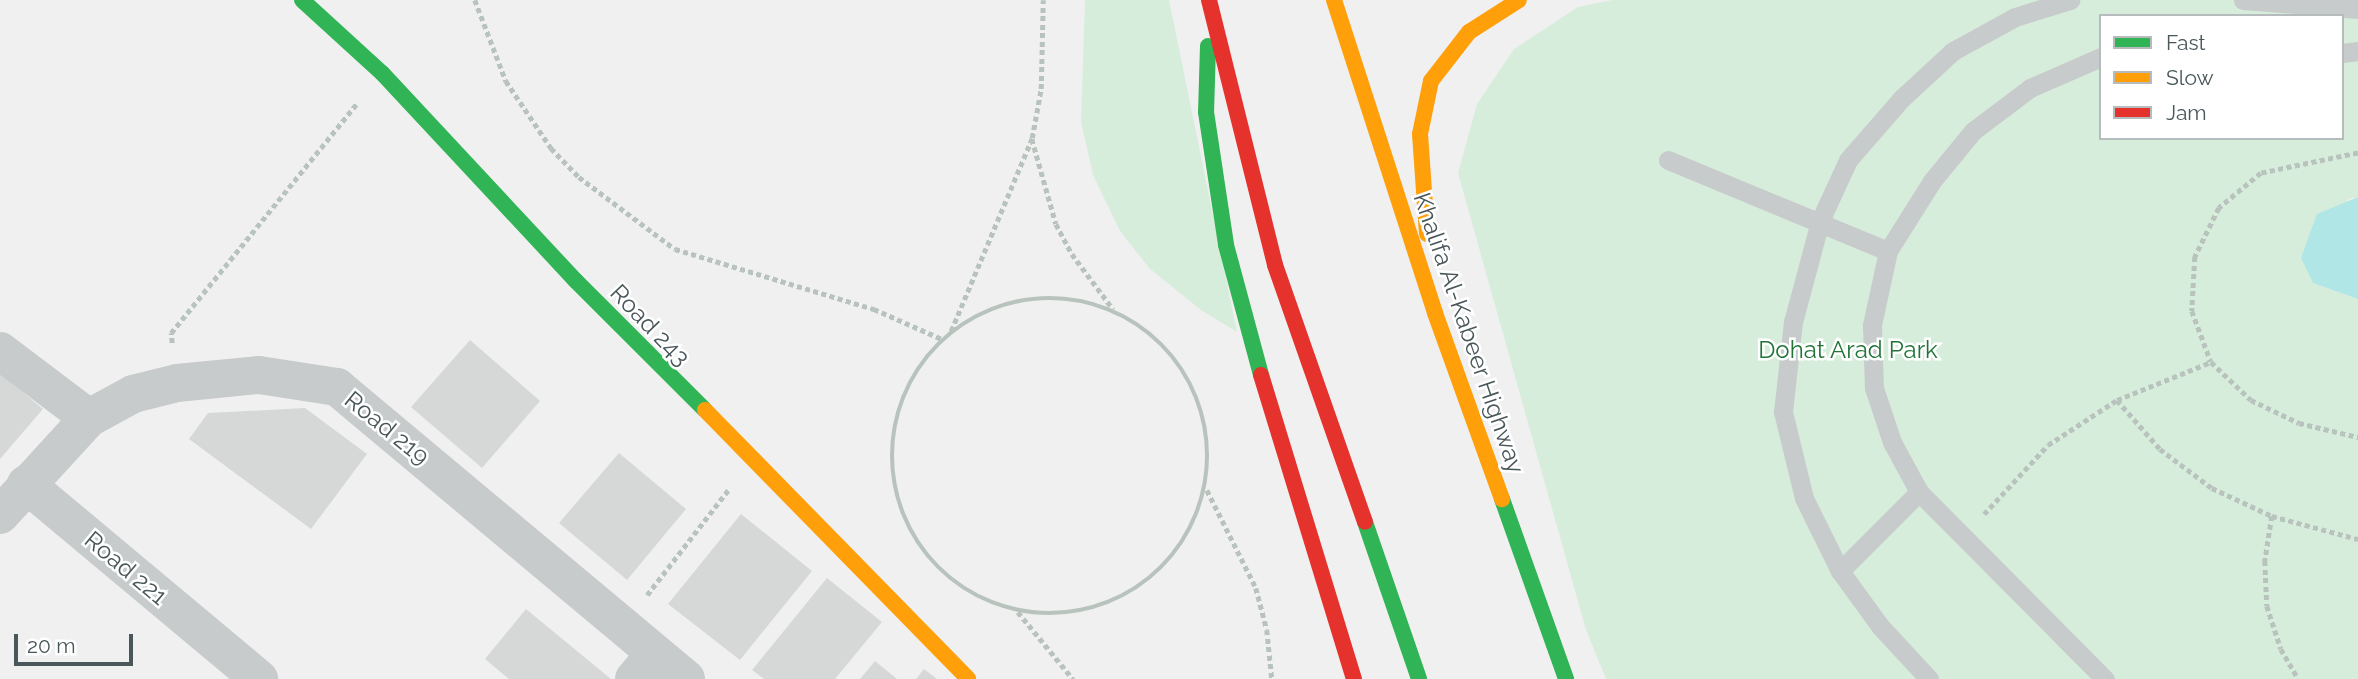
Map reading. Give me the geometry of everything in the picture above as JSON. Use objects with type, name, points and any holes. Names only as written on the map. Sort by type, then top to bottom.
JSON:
[{"type":"main road","name":"Road 243","points":[[302,0],[382,73],[576,282],[751,461],[915,620],[968,679]]},
{"type":"main road","name":"Khalifa Al-Kabeer Highway","points":[[1334,0],[1436,313],[1566,679]]},
{"type":"main road","points":[[1436,313],[1420,134],[1431,81],[1469,32],[1519,0]]},
{"type":"main road","points":[[1210,3],[1206,111],[1226,245],[1275,425],[1354,679]]},
{"type":"main road","points":[[1210,3],[1275,265],[1419,679]]},
{"type":"street","points":[[0,351],[89,418],[0,515]]},
{"type":"street","name":"Road 219","points":[[89,418],[133,394],[177,383],[259,374],[337,387],[621,621],[644,667],[686,679]]},
{"type":"street","name":"Road 221","points":[[26,484],[260,679]]},
{"type":"lane","points":[[1929,679],[1880,626],[1840,571],[1804,498],[1783,412],[1793,322],[1820,221],[1848,160],[1901,99],[1953,51],[2015,17],[2070,0]]},
{"type":"lane","points":[[2243,0],[2358,9]]},
{"type":"lane","points":[[2099,58],[2030,88],[1973,131],[1932,181],[1888,251],[1872,325],[1874,388],[1892,442],[1919,492],[2105,679]]},
{"type":"lane","points":[[1668,160],[1888,251]]},
{"type":"lane","points":[[1840,571],[1919,492]]},
{"type":"path","points":[[475,0],[506,81],[551,148],[579,177],[675,249],[874,309],[942,339]]},
{"type":"path","points":[[951,331],[1032,138],[1041,89],[1043,0]]},
{"type":"path","points":[[177,383],[171,333],[382,73]]},
{"type":"path","points":[[1032,138],[1056,224],[1072,254],[1114,310]]},
{"type":"path","points":[[2358,153],[2261,173],[2219,208],[2194,257],[2192,311],[2211,362],[2251,400],[2299,423],[2358,437]]},
{"type":"path","points":[[1081,300],[1114,310],[1160,340],[1192,383],[1209,435],[1207,490],[1181,546],[1137,590],[1079,612],[1017,612],[970,594],[932,563],[905,522],[892,474],[894,424],[911,378],[951,331],[981,313],[1013,302],[1081,300]]},
{"type":"path","points":[[1966,538],[2003,488],[2048,444],[2117,400],[2211,362]]},
{"type":"path","points":[[2117,400],[2160,449],[2202,480],[2272,516],[2358,538]]},
{"type":"path","points":[[621,621],[643,600],[751,461]]},
{"type":"path","points":[[1207,490],[1256,588],[1267,630],[1272,679]]},
{"type":"path","points":[[2272,516],[2264,561],[2267,606],[2281,649],[2298,679]]},
{"type":"path","points":[[1017,612],[1073,679]]},
{"type":"green space","points":[[1085,0],[1169,0],[1237,332],[1201,310],[1150,269],[1120,231],[1093,175],[1081,122]]},
{"type":"green space","name":"Dohat Arad Park","points":[[1612,0],[2358,0],[2358,197],[2348,199],[2313,283],[2358,299],[2358,679],[1606,679],[1586,630],[1458,173],[1477,104],[1514,49],[1578,7]]},
{"type":"water","points":[[2358,197],[2358,299],[2313,283],[2301,258],[2317,214]]},
{"type":"building","points":[[470,340],[540,401],[482,468],[411,407]]},
{"type":"building","points":[[0,373],[43,409],[0,459]]},
{"type":"building","points":[[305,408],[367,454],[311,529],[189,439],[208,413]]},
{"type":"building","points":[[619,453],[686,509],[627,580],[559,523]]},
{"type":"building","points":[[741,514],[812,571],[740,660],[668,604]]},
{"type":"building","points":[[827,578],[882,622],[835,679],[764,679],[752,670]]},
{"type":"building","points":[[526,609],[611,679],[509,679],[485,659]]},
{"type":"building","points":[[875,661],[897,679],[860,679]]},
{"type":"building","points":[[924,669],[937,679],[916,679]]},
{"type":"traffic: fast","points":[[302,0],[382,73],[576,281],[705,410]]},
{"type":"traffic: fast","points":[[1208,46],[1206,112],[1226,245],[1261,375]]},
{"type":"traffic: fast","points":[[1502,499],[1566,679]]},
{"type":"traffic: fast","points":[[1365,522],[1419,679]]},
{"type":"traffic: slow","points":[[1334,0],[1435,313],[1502,499]]},
{"type":"traffic: slow","points":[[1427,234],[1420,134],[1431,81],[1469,32],[1519,0]]},
{"type":"traffic: slow","points":[[705,410],[968,679]]},
{"type":"traffic: jam","points":[[1209,0],[1275,265],[1365,522]]},
{"type":"traffic: jam","points":[[1261,375],[1354,679]]}]
